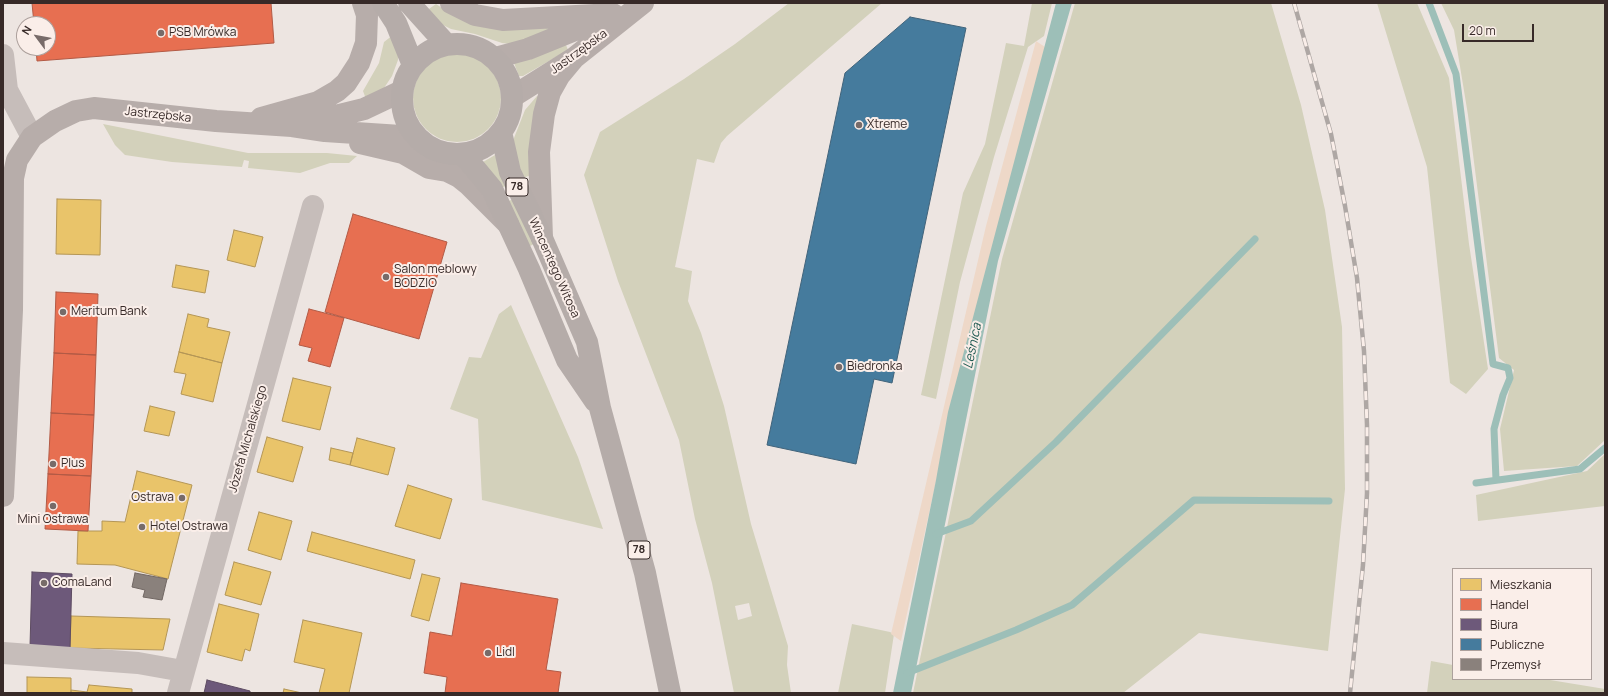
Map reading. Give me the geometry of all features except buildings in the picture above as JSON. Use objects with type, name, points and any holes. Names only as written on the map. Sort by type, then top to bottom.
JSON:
[{"type":"main road","points":[[384,3],[396,23],[413,65]]},
{"type":"main road","points":[[409,3],[446,44]]},
{"type":"main road","points":[[458,43],[474,45],[495,58],[506,74],[512,97],[510,115],[501,132],[487,146],[463,154],[440,151],[416,137],[409,128],[402,112],[402,91],[413,65],[428,51],[446,44],[458,43]]},
{"type":"main road","name":"Wincentego Witosa","points":[[501,132],[510,172],[542,238],[587,342],[600,408],[645,573],[670,693]]},
{"type":"main road","name":"Wincentego Witosa","points":[[463,154],[492,189],[510,226],[567,360],[600,408]]},
{"type":"street","points":[[240,123],[318,102],[337,91],[346,83],[359,63],[366,43],[367,14],[363,3]]},
{"type":"street","points":[[451,3],[475,15],[503,20],[613,14]]},
{"type":"street","name":"Jastrzębska","points":[[495,58],[528,49],[563,36],[613,14],[643,3]]},
{"type":"street","name":"Jastrzębska","points":[[512,97],[574,58],[643,3]]},
{"type":"street","points":[[3,54],[7,90],[32,137],[17,160],[13,178],[12,310],[3,496]]},
{"type":"street","points":[[542,238],[539,152],[544,114],[550,92],[559,76],[574,58]]},
{"type":"street","name":"Jastrzębska","points":[[292,126],[364,109],[402,91]]},
{"type":"street","name":"Jastrzębska","points":[[32,137],[55,121],[76,111],[94,108],[240,123],[292,126],[325,131],[416,137]]},
{"type":"street","points":[[325,131],[367,145],[403,153],[429,168],[446,171],[459,177],[470,184],[510,226]]},
{"type":"street","name":"Józefa Michalskiego","points":[[178,693],[313,206]]},
{"type":"street","points":[[3,653],[138,663],[183,672]]},
{"type":"shaded area","points":[[789,3],[882,3],[727,136],[721,143],[714,163],[697,159],[675,267],[692,271],[688,301],[701,333],[724,406],[751,524],[788,646],[787,665],[791,693],[734,693],[712,583],[695,519],[679,440],[618,281],[584,175],[600,132],[684,79],[735,44]],"holes":[[[749,603],[752,616],[738,620],[735,606]]]},
{"type":"shaded area","points":[[1032,3],[1052,3],[1044,36],[1028,47],[994,157],[960,282],[936,399],[921,395],[963,193],[985,144],[1006,43],[1024,46]]},
{"type":"shaded area","points":[[1075,3],[1271,3],[1301,105],[1325,210],[1342,327],[1345,489],[1328,651],[1199,633],[1123,693],[913,693],[1002,259]]},
{"type":"shaded area","points":[[1377,3],[1417,3],[1449,78],[1469,244],[1488,369],[1466,394],[1450,383],[1427,167]]},
{"type":"shaded area","points":[[1441,3],[1605,3],[1605,440],[1577,466],[1504,471],[1500,429],[1514,370],[1499,358],[1468,115],[1454,30]]},
{"type":"shaded area","points":[[436,4],[445,10],[563,27],[510,44],[502,43],[475,34],[451,29],[439,23],[426,11]]},
{"type":"shaded area","points":[[393,35],[398,50],[398,60],[392,76],[384,88],[366,99],[363,91],[379,63],[384,42]]},
{"type":"shaded area","points":[[566,45],[568,50],[523,76],[519,76],[514,63]]},
{"type":"shaded area","points":[[457,54],[474,57],[488,67],[498,81],[501,98],[498,115],[488,129],[474,139],[457,142],[440,139],[426,129],[416,115],[413,98],[416,81],[426,67],[440,57]]},
{"type":"shaded area","points":[[537,96],[540,97],[532,175],[522,178],[513,145],[514,138],[525,110]]},
{"type":"shaded area","points":[[103,124],[248,153],[327,153],[357,156],[349,163],[330,163],[300,173],[248,168],[249,161],[244,160],[242,167],[172,162],[125,155],[115,145]]},
{"type":"shaded area","points":[[495,155],[507,185],[500,189],[483,162]]},
{"type":"shaded area","points":[[514,199],[534,244],[528,247],[506,202]]},
{"type":"shaded area","points":[[511,305],[578,457],[603,529],[482,500],[478,419],[450,409],[469,357],[481,358],[499,314]]},
{"type":"shaded area","points":[[1605,454],[1605,506],[1478,521],[1476,495],[1587,471]]},
{"type":"shaded area","points":[[852,624],[894,634],[885,693],[838,693]]},
{"type":"shaded area","points":[[1431,661],[1452,665],[1452,680],[1550,680],[1605,689],[1605,693],[1427,693]]},
{"type":"sand","points":[[1036,41],[1045,47],[937,477],[901,641],[891,634],[986,226]]},
{"type":"water","name":"Leśnica","points":[[1056,3],[1072,3],[998,261],[911,693],[893,693],[936,480],[948,412]]},
{"type":"waterway","points":[[1429,3],[1456,74],[1493,364],[1508,368],[1510,378],[1503,395],[1494,429],[1496,480]]},
{"type":"waterway","points":[[936,534],[971,521],[1056,442],[1255,239]]},
{"type":"waterway","points":[[1476,483],[1580,469],[1605,448]]},
{"type":"waterway","points":[[907,673],[1016,630],[1072,605],[1194,500],[1329,501]]},
{"type":"railway","points":[[1294,3],[1331,134],[1357,278],[1364,351],[1367,425],[1367,493],[1363,565],[1350,693]]},
{"type":"place","name":"PSB Mrówka","points":[[161,33]]},
{"type":"place","name":"Xtreme","points":[[859,125]]},
{"type":"place","name":"Salon meblowy BODZIO","points":[[386,277]]},
{"type":"place","name":"Meritum Bank","points":[[63,312]]},
{"type":"place","name":"Biedronka","points":[[839,367]]},
{"type":"place","name":"Plus","points":[[53,464]]},
{"type":"place","name":"Ostrava","points":[[182,498]]},
{"type":"place","name":"Mini Ostrawa","points":[[53,506]]},
{"type":"place","name":"Hotel Ostrawa","points":[[142,527]]},
{"type":"place","name":"ComaLand","points":[[44,583]]},
{"type":"place","name":"Lidl","points":[[488,653]]}]
